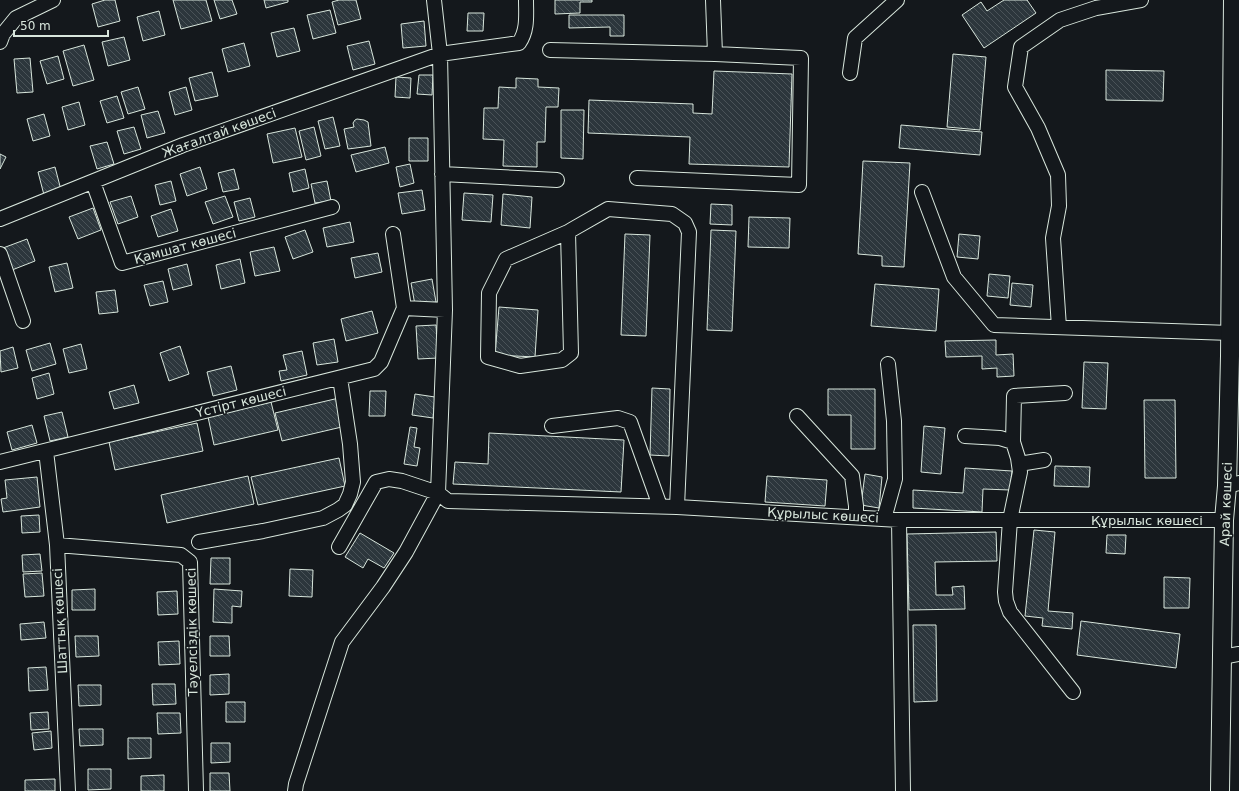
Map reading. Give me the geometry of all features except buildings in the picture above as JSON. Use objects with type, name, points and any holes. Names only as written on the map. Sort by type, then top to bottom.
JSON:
[{"type":"main road","name":"Арай көшесі","points":[[1220,791],[1231,656],[1224,520],[1233,485],[1235,356],[1231,333],[1235,162],[1233,0]]},
{"type":"street","points":[[295,791],[342,642],[406,552],[438,493],[445,310],[440,54],[434,0]]},
{"type":"street","name":"Жағалтай көшесі","points":[[0,219],[183,145],[440,54],[520,43],[524,36],[526,22],[526,0]]},
{"type":"street","points":[[713,0],[715,54]]},
{"type":"street","points":[[850,73],[855,38],[897,0]]},
{"type":"street","points":[[1059,327],[1053,238],[1059,206],[1058,175],[1038,128],[1015,87],[1020,47],[1060,20],[1096,8],[1140,0]]},
{"type":"street","points":[[0,42],[3,34],[16,18],[46,1]]},
{"type":"street","points":[[550,50],[715,54],[801,58],[799,185],[637,178]]},
{"type":"street","points":[[442,174],[557,180]]},
{"type":"street","name":"Қамшат көшесі","points":[[93,182],[122,263],[332,207]]},
{"type":"street","points":[[922,192],[954,277],[994,325],[1231,333]]},
{"type":"street","points":[[568,232],[571,354],[562,360],[520,366],[488,357],[489,293],[506,259],[568,232],[608,209],[672,214],[685,223],[689,232],[677,507]]},
{"type":"street","points":[[393,234],[404,308],[445,310]]},
{"type":"street","points":[[0,254],[23,321]]},
{"type":"street","name":"Үстірт көшесі","points":[[0,462],[374,369],[381,362],[404,308]]},
{"type":"street","points":[[884,519],[895,479],[894,421],[888,364]]},
{"type":"street","points":[[199,542],[263,531],[323,518],[344,505],[350,494],[353,482],[348,430],[340,378]]},
{"type":"street","points":[[1066,393],[1014,396],[1013,442],[1018,458],[1020,472],[1010,520],[1005,592],[1006,601],[1010,612],[1073,692]]},
{"type":"street","points":[[796,416],[852,476],[856,517]]},
{"type":"street","points":[[552,426],[618,418],[630,422],[660,506]]},
{"type":"street","points":[[965,436],[1000,438],[1013,442]]},
{"type":"street","name":"Шаттық көшесі","points":[[46,451],[57,545],[68,791]]},
{"type":"street","points":[[1019,464],[1044,460]]},
{"type":"street","name":"Құрылыс көшесі","points":[[353,482],[376,482],[389,479],[402,481],[438,493],[448,501],[660,506],[899,520],[1224,520]]},
{"type":"street","points":[[338,547],[376,482]]},
{"type":"street","points":[[899,520],[903,791]]},
{"type":"street","name":"Тәуелсіздік көшесі","points":[[57,545],[181,555],[190,562],[196,791]]}]
